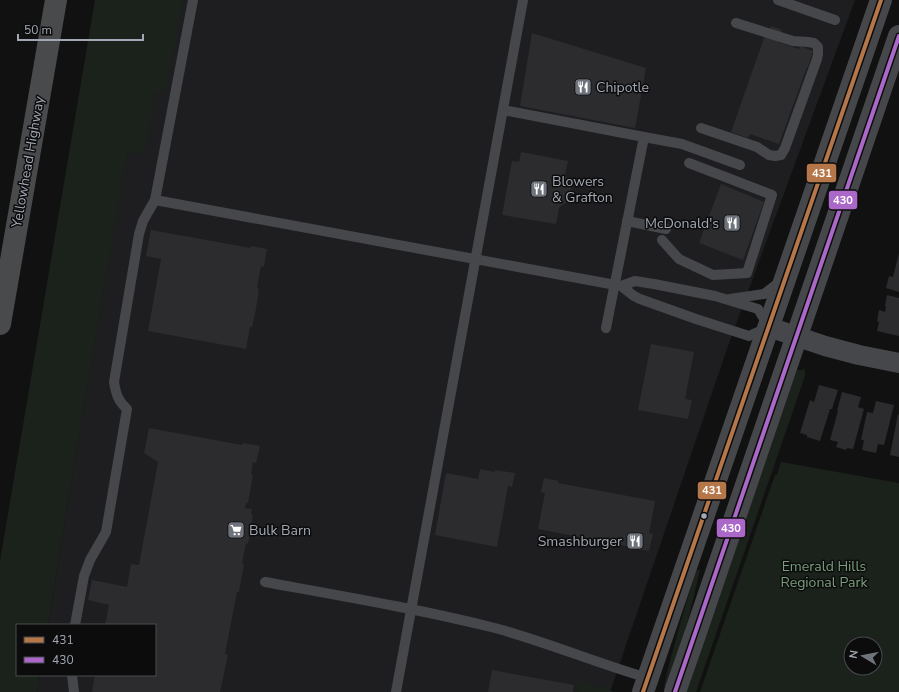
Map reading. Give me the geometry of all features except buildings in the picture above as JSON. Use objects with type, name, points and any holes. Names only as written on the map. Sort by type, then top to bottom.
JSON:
[{"type":"highway","name":"Yellowhead Highway","points":[[0,324],[56,0]]},
{"type":"street","points":[[646,685],[881,0]]},
{"type":"street","points":[[675,692],[899,36]]},
{"type":"street","points":[[769,327],[825,346],[899,363]]},
{"type":"lane","points":[[76,624],[84,576],[90,560],[106,532],[127,409],[116,394],[114,382],[139,234],[143,221],[155,200],[193,0]]},
{"type":"lane","points":[[396,692],[523,0]]},
{"type":"lane","points":[[778,0],[835,20]]},
{"type":"lane","points":[[701,128],[757,147],[769,155],[781,155],[785,148],[817,59],[818,47],[814,44],[793,41],[736,23]]},
{"type":"lane","points":[[503,110],[682,144],[740,165]]},
{"type":"lane","points":[[606,328],[618,285],[628,221],[644,137]]},
{"type":"lane","points":[[662,240],[679,259],[713,275],[747,273],[772,195],[688,163]]},
{"type":"lane","points":[[155,200],[618,285],[640,299],[749,336],[769,327],[758,309],[727,300],[635,281],[618,285]]},
{"type":"lane","points":[[628,221],[666,229]]},
{"type":"lane","points":[[727,300],[764,294],[786,277]]},
{"type":"lane","points":[[265,582],[412,609],[521,636],[646,685]]},
{"type":"lane","points":[[72,676],[74,692]]},
{"type":"shaded area","points":[[159,0],[855,0],[728,346],[610,692],[37,692],[40,676],[156,676],[156,624],[48,624],[129,138]]},
{"type":"green space","points":[[95,0],[183,0],[165,93],[155,91],[144,154],[127,153],[48,624],[16,624],[16,676],[40,676],[37,692],[0,692],[0,561]]},
{"type":"green space","points":[[804,369],[805,376],[696,692],[686,692],[797,370]]},
{"type":"green space","name":"Emerald Hills Regional Park","points":[[781,462],[899,483],[899,692],[700,692],[775,475],[777,475]]},
{"type":"green space","points":[[700,570],[684,637],[667,687],[664,686],[675,642],[696,571]]},
{"type":"green space","points":[[579,680],[614,692],[577,692]]},
{"type":"transit line","name":"431","points":[[643,692],[881,0]]},
{"type":"transit line","name":"430","points":[[675,692],[899,36]]},
{"type":"place","name":"Chipotle","points":[[583,87]]},
{"type":"place","name":"Blowers & Grafton","points":[[539,189]]},
{"type":"place","name":"McDonald's","points":[[732,223]]},
{"type":"place","name":"Bulk Barn","points":[[236,530]]},
{"type":"place","name":"Smashburger","points":[[635,541]]}]
